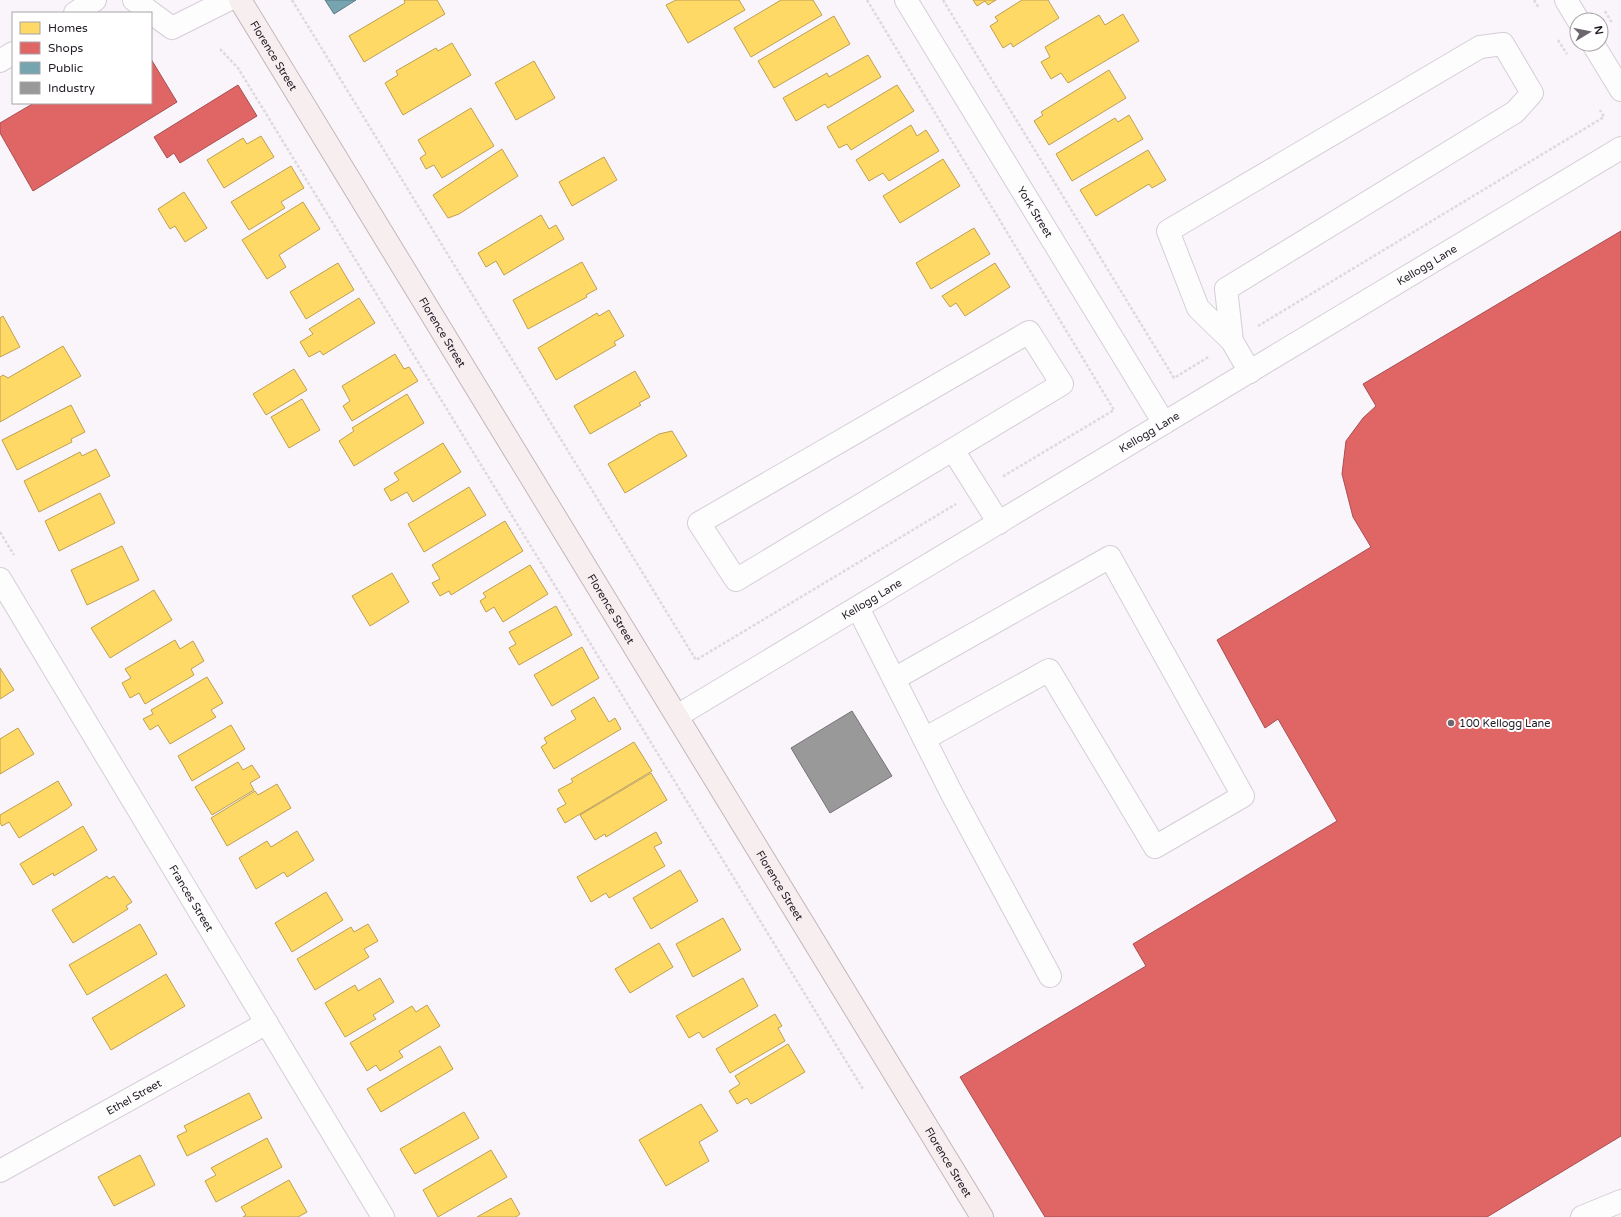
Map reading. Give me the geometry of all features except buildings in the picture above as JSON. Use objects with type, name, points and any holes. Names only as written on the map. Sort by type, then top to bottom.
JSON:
[{"type":"main road","name":"Florence Street","points":[[240,0],[982,1217]]},
{"type":"street","points":[[77,12],[95,0]]},
{"type":"street","points":[[134,0],[150,12]]},
{"type":"street","points":[[152,13],[172,28],[228,0]]},
{"type":"street","name":"York Street","points":[[906,0],[1164,424]]},
{"type":"street","points":[[1566,0],[1573,12]]},
{"type":"street","points":[[1232,341],[1226,289],[1515,112],[1532,93],[1503,44],[1480,46],[1168,231],[1198,308],[1232,341],[1250,372]]},
{"type":"street","points":[[1598,52],[1621,90]]},
{"type":"street","points":[[0,61],[12,54]]},
{"type":"street","name":"Kellogg Lane","points":[[677,716],[1621,148]]},
{"type":"street","points":[[1029,332],[1062,384],[953,450],[736,580],[700,523],[1029,332]]},
{"type":"street","points":[[953,450],[999,523]]},
{"type":"street","points":[[894,679],[1110,557],[1243,796],[1155,847],[1049,670],[924,739]]},
{"type":"street","name":"Frances Street","points":[[0,579],[383,1217]]},
{"type":"street","points":[[858,608],[952,794],[1050,976]]},
{"type":"street","name":"Ethel Street","points":[[0,1170],[267,1023]]},
{"type":"street","points":[[1582,1217],[1621,1201]]},
{"type":"path","points":[[292,0],[696,660],[1114,410],[868,0]]},
{"type":"path","points":[[943,0],[1174,378],[1214,354]]},
{"type":"path","points":[[1534,0],[1542,13]]},
{"type":"path","points":[[1602,6],[1613,25]]},
{"type":"path","points":[[1557,39],[1569,58]]},
{"type":"path","points":[[220,49],[238,68],[863,1089]]},
{"type":"path","points":[[1232,341],[1604,117],[1597,104]]},
{"type":"place","name":"100 Kellogg Lane","points":[[1451,723]]}]
